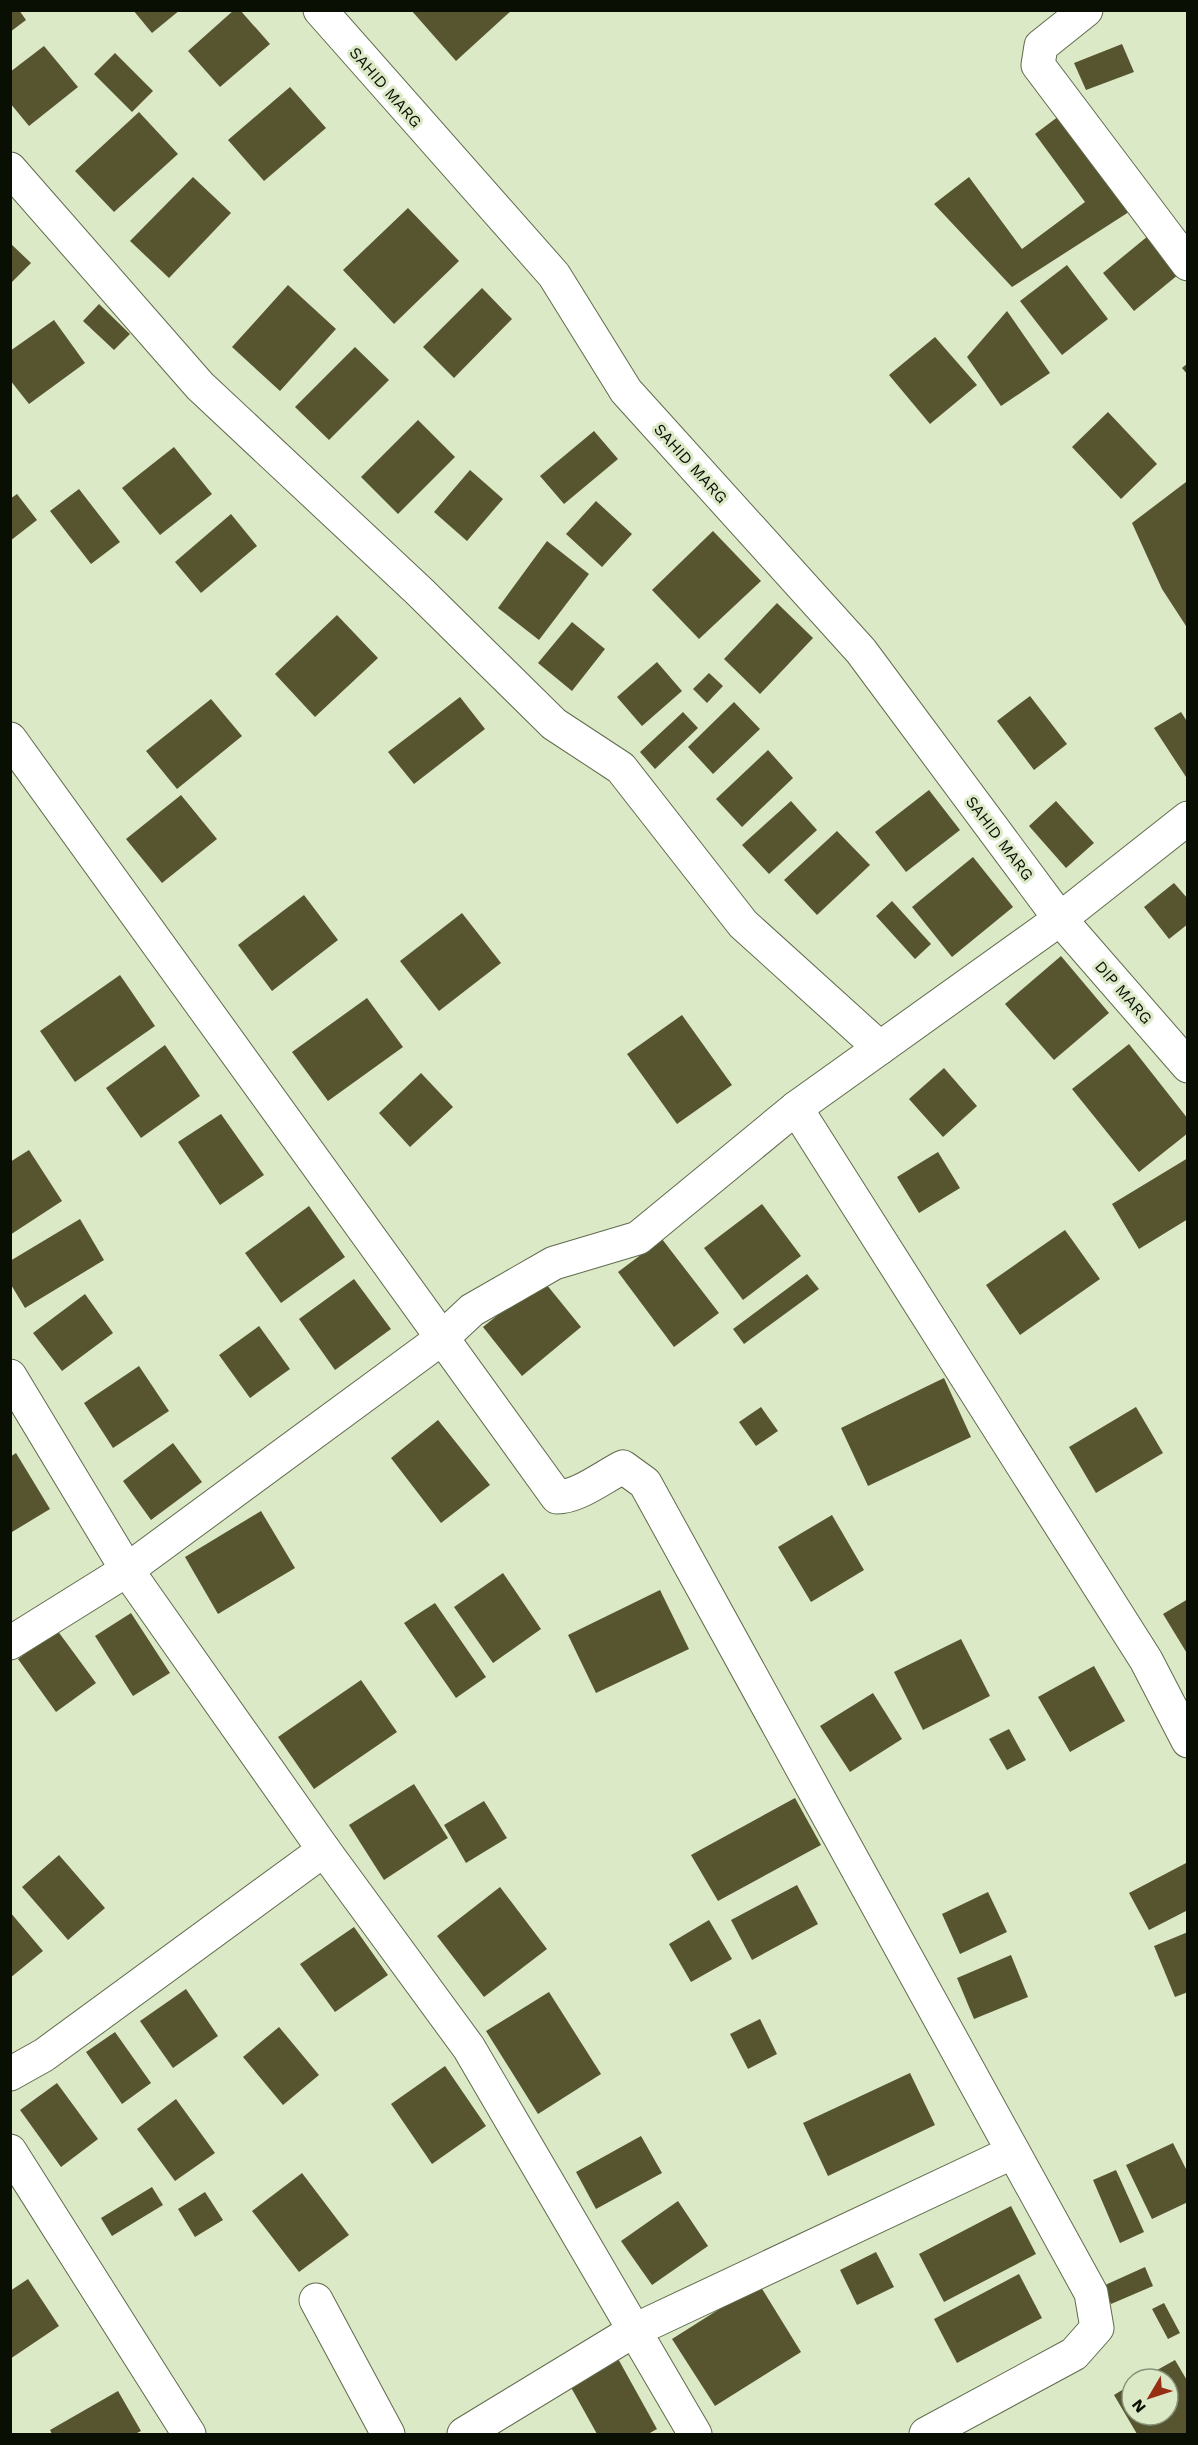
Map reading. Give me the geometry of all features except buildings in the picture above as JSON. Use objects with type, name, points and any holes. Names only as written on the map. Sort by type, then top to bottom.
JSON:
[{"type":"street","name":"SAHID MARG","points":[[320,10],[554,275],[626,391],[861,651],[1060,919]]},
{"type":"street","points":[[1086,10],[1041,46],[1038,65],[1188,264]]},
{"type":"street","points":[[10,170],[200,386],[419,591],[554,724],[621,768],[743,924],[880,1048]]},
{"type":"street","points":[[10,739],[556,1497],[570,1497],[623,1467],[645,1483],[1090,2293],[1097,2328],[1074,2354],[927,2434]]},
{"type":"street","points":[[10,1643],[127,1570],[441,1339],[472,1310],[554,1263],[638,1238],[796,1108],[1060,919],[1188,818]]},
{"type":"street","name":"DIP MARG","points":[[1060,919],[1188,1066]]},
{"type":"street","points":[[796,1108],[1146,1660],[1188,1741]]},
{"type":"street","points":[[10,1376],[127,1570],[324,1850],[469,2048],[695,2434]]},
{"type":"street","points":[[10,2074],[44,2055],[324,1850]]},
{"type":"street","points":[[10,2151],[189,2434]]},
{"type":"street","points":[[464,2434],[634,2330],[1013,2152]]},
{"type":"street","points":[[316,2300],[388,2434]]}]
